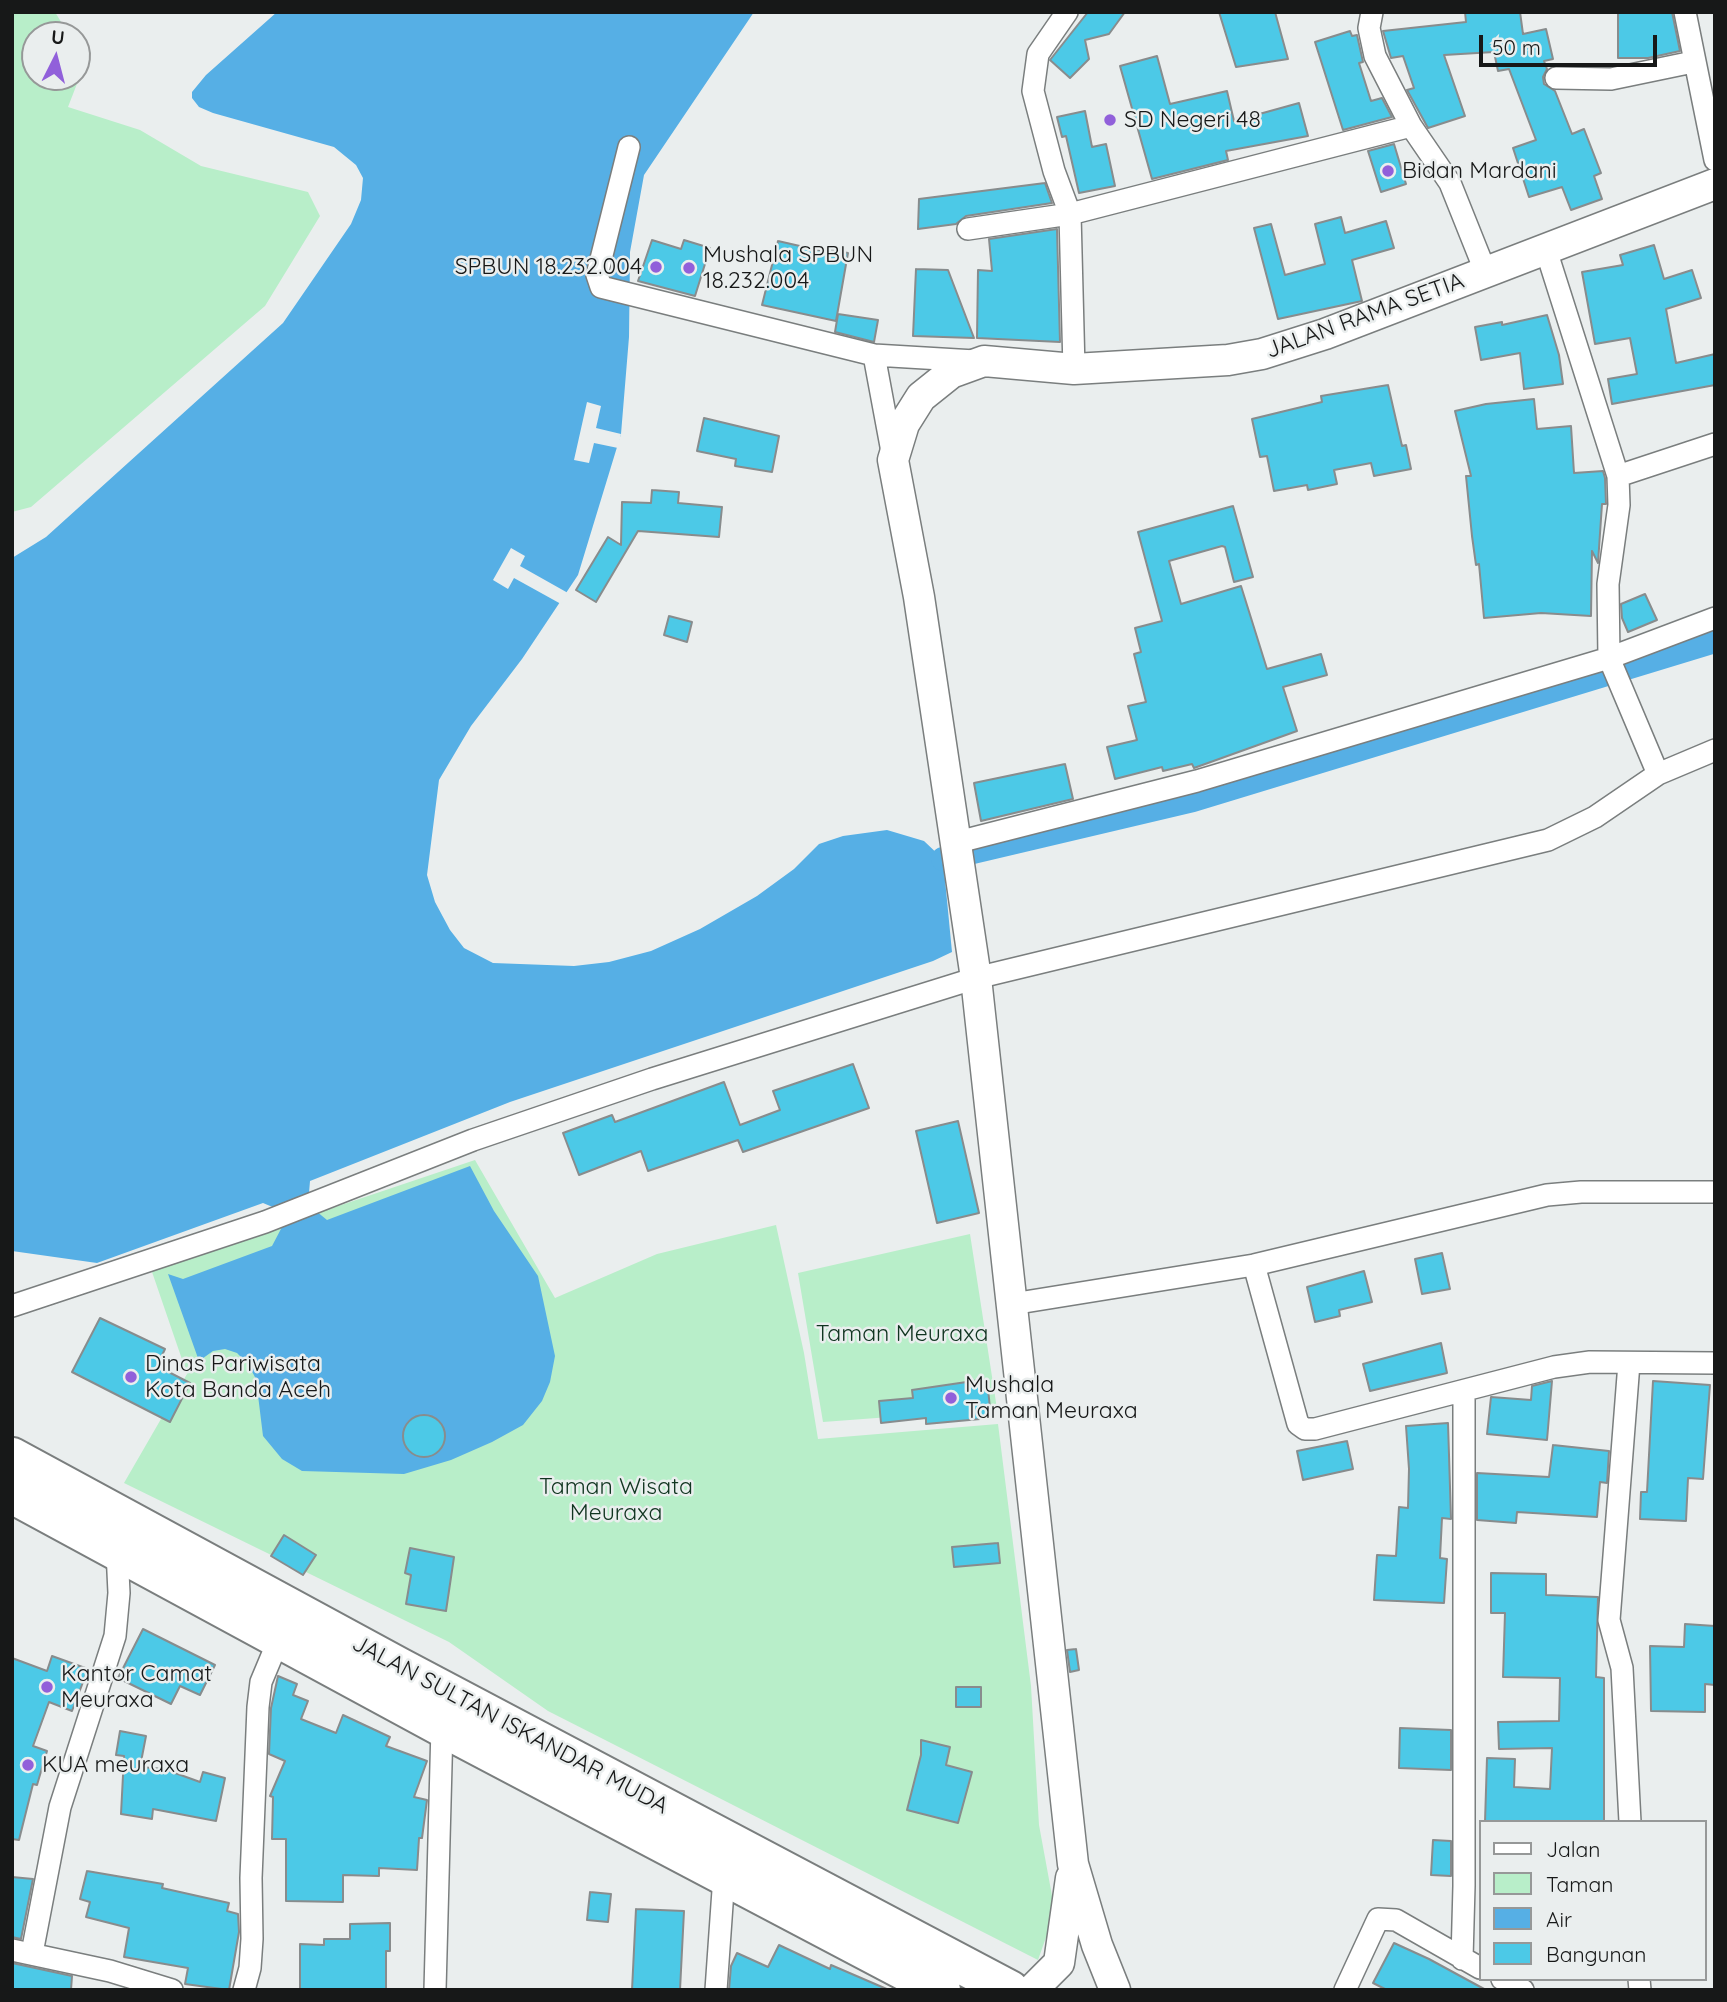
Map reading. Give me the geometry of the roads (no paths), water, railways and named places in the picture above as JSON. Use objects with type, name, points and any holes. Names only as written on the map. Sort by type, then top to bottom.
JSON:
[{"type":"highway","name":"JALAN SULTAN ISKANDAR MUDA","points":[[12,1457],[399,1667],[1010,1990]]},
{"type":"highway","name":"JALAN SULTAN ISKANDAR MUDA","points":[[12,1494],[442,1727],[941,1990]]},
{"type":"street","points":[[1067,12],[1038,54],[1033,91],[1054,171],[1070,214],[1074,369]]},
{"type":"street","points":[[1371,12],[1374,56],[1411,126],[1450,183],[1486,273]]},
{"type":"street","points":[[1685,12],[1715,160]]},
{"type":"street","points":[[1556,78],[1611,79],[1693,62]]},
{"type":"street","points":[[968,229],[1070,214],[1411,126]]},
{"type":"street","name":"JALAN RAMA SETIA","points":[[629,147],[597,275],[601,287],[874,355],[1074,369],[1228,360],[1262,354],[1325,334],[1715,184]]},
{"type":"street","points":[[1546,250],[1618,476],[1619,505],[1608,584],[1611,661],[1633,720],[1658,774]]},
{"type":"street","points":[[874,355],[919,597],[959,848],[1073,1864],[1097,1945],[1115,1990]]},
{"type":"street","points":[[893,460],[904,424],[921,397],[951,373],[984,361]]},
{"type":"street","points":[[1618,476],[1715,444]]},
{"type":"street","points":[[959,848],[1611,661],[1715,618]]},
{"type":"street","points":[[12,1306],[265,1222],[473,1140],[975,972],[1549,840],[1595,817],[1658,774],[1715,750]]},
{"type":"street","points":[[1012,1304],[1254,1265],[1546,1195],[1581,1192],[1715,1192]]},
{"type":"street","points":[[1254,1265],[1298,1424],[1305,1429],[1315,1429],[1553,1367],[1629,1363],[1715,1363]]},
{"type":"street","points":[[1629,1363],[1609,1619],[1622,1668],[1630,1820]]},
{"type":"street","points":[[1464,1391],[1464,1886],[1471,1963]]},
{"type":"street","points":[[117,1551],[119,1593],[115,1636],[60,1807],[22,1952],[172,1990]]},
{"type":"street","points":[[244,1990],[253,1939],[251,1878],[258,1707],[265,1670],[279,1639]]},
{"type":"street","points":[[435,1990],[442,1727]]},
{"type":"street","points":[[1032,1990],[1059,1963],[1073,1864]]},
{"type":"street","points":[[716,1990],[724,1875]]},
{"type":"street","points":[[1345,1990],[1378,1919],[1396,1920],[1471,1963]]},
{"type":"street","points":[[1506,1981],[1523,1990]]},
{"type":"water","points":[[277,12],[754,12],[644,175],[630,252],[629,337],[621,434],[578,575],[522,659],[471,726],[439,780],[427,875],[435,902],[450,930],[464,948],[493,963],[574,966],[609,962],[651,951],[700,929],[757,896],[794,869],[819,844],[843,836],[887,830],[924,841],[943,859],[952,952],[933,961],[510,1102],[310,1181],[309,1193],[316,1211],[327,1220],[470,1166],[494,1211],[538,1276],[555,1356],[550,1382],[542,1401],[523,1425],[492,1442],[451,1460],[404,1474],[302,1471],[282,1459],[263,1436],[256,1379],[248,1364],[237,1353],[225,1349],[213,1351],[199,1361],[168,1274],[183,1279],[272,1246],[282,1227],[275,1208],[263,1203],[97,1263],[12,1251],[12,558],[46,537],[283,323],[351,224],[361,200],[363,178],[356,165],[334,147],[213,113],[199,107],[192,98],[192,92],[206,75]]},
{"type":"waterway","points":[[943,859],[1193,800],[1715,641]]},
{"type":"place","name":"SD Negeri 48","points":[[1110,120]]},
{"type":"place","name":"Bidan Mardani","points":[[1388,171]]},
{"type":"place","name":"SPBUN 18.232.004","points":[[656,267]]},
{"type":"place","name":"Mushala SPBUN 18.232.004","points":[[689,268]]},
{"type":"place","name":"Dinas Pariwisata Kota Banda Aceh","points":[[131,1377]]},
{"type":"place","name":"Mushala Taman Meuraxa","points":[[951,1398]]},
{"type":"place","name":"Kantor Camat Meuraxa","points":[[47,1687]]},
{"type":"place","name":"KUA meuraxa","points":[[28,1765]]},
{"type":"park label","name":"Taman Meuraxa","points":[[902,1334]]},
{"type":"park label","name":"Taman Wisata Meuraxa","points":[[616,1500]]}]
